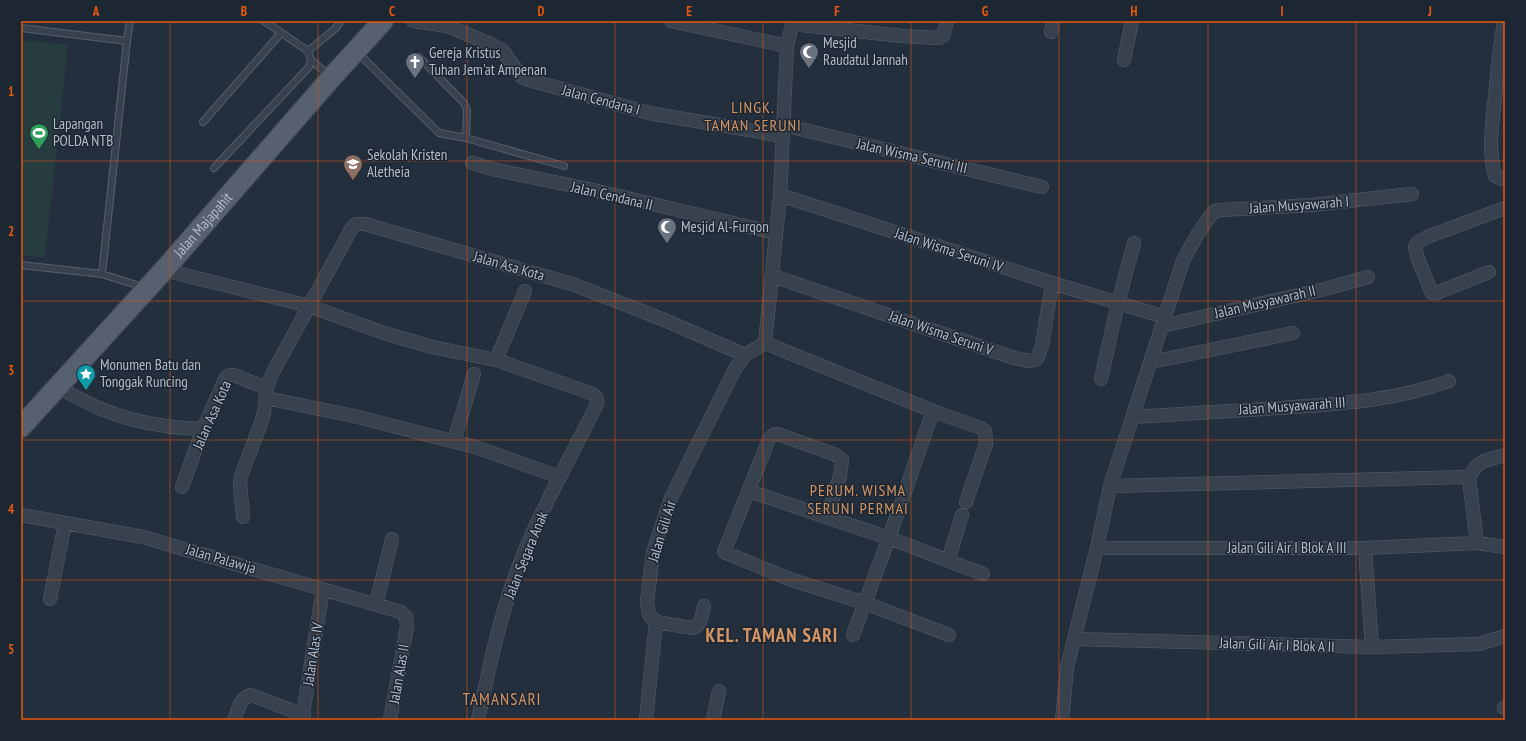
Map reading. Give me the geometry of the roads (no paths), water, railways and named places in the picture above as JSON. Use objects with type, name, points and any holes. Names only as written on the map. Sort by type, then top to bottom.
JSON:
[{"type":"main road","name":"Jalan Majapahit","points":[[21,427],[164,270],[332,77],[383,21]]},
{"type":"street","name":"Jalan Cendana I","points":[[413,21],[448,26],[493,44],[502,50],[522,77],[529,80],[649,113],[783,130]]},
{"type":"street","points":[[671,21],[787,46]]},
{"type":"street","points":[[765,343],[773,276],[775,233],[780,195],[787,46],[792,23],[902,36],[939,38],[943,36],[947,21]]},
{"type":"street","points":[[1124,60],[1132,21]]},
{"type":"street","points":[[1504,21],[1502,49],[1492,121],[1491,161],[1495,176],[1502,179],[1505,178]]},
{"type":"street","name":"Jalan Wisma Seruni III","points":[[783,130],[1042,187]]},
{"type":"street","name":"Jalan Cendana II","points":[[472,163],[492,169],[593,190],[775,233]]},
{"type":"street","name":"Jalan Musyawarah I","points":[[1062,720],[1067,667],[1097,548],[1110,486],[1183,261],[1197,235],[1211,215],[1218,210],[1312,205],[1412,194]]},
{"type":"street","name":"Jalan Wisma Seruni IV","points":[[780,195],[1118,303],[1163,322]]},
{"type":"street","points":[[1488,272],[1436,293],[1432,292],[1418,259],[1415,247],[1418,242],[1427,237],[1505,208]]},
{"type":"street","name":"Jalan Asa Kota","points":[[182,487],[226,377],[229,375],[234,375],[265,390],[353,226],[357,224],[364,224],[575,285],[662,319],[745,355]]},
{"type":"street","points":[[1101,379],[1118,303],[1134,243]]},
{"type":"street","points":[[164,270],[309,306],[384,333],[432,347],[496,360],[525,291]]},
{"type":"street","name":"Jalan Wisma Seruni V","points":[[773,276],[1007,355],[1030,361],[1037,359],[1042,346],[1052,283]]},
{"type":"street","name":"Jalan Musyawarah II","points":[[1163,322],[1325,289],[1368,278]]},
{"type":"street","points":[[1151,362],[1293,333]]},
{"type":"street","points":[[745,355],[765,343]]},
{"type":"street","points":[[765,343],[933,411],[981,428],[986,432],[986,444],[966,502]]},
{"type":"street","name":"Jalan Gili Air","points":[[656,622],[649,615],[647,602],[653,552],[671,498],[735,369],[745,355]]},
{"type":"street","name":"Jalan Segara Anak","points":[[478,720],[498,629],[512,584],[536,525],[597,404],[597,398],[593,394],[496,360]]},
{"type":"street","points":[[454,441],[474,374]]},
{"type":"street","name":"Jalan Musyawarah III","points":[[1133,417],[1323,405],[1378,398],[1437,386],[1449,381]]},
{"type":"street","points":[[57,387],[104,410],[127,418],[176,428],[204,429]]},
{"type":"street","points":[[243,517],[240,484],[241,476],[261,423],[265,390],[354,416],[475,447],[560,478]]},
{"type":"street","points":[[853,635],[889,538],[933,411]]},
{"type":"street","points":[[827,516],[840,476],[842,460],[836,455],[778,434],[772,435],[769,439],[724,552],[792,580],[865,603],[949,635]]},
{"type":"street","points":[[1477,543],[1469,478],[1471,471],[1482,461],[1505,455]]},
{"type":"street","points":[[1110,486],[1465,477]]},
{"type":"street","points":[[749,491],[827,516],[983,574]]},
{"type":"street","name":"Jalan Palawija","points":[[21,515],[143,537],[376,604],[405,614],[407,619],[407,627]]},
{"type":"street","points":[[948,561],[962,515]]},
{"type":"street","points":[[50,599],[65,523]]},
{"type":"street","points":[[376,604],[392,539]]},
{"type":"street","name":"Jalan Gili Air I Blok A III","points":[[1097,548],[1365,548],[1477,543],[1505,547]]},
{"type":"street","points":[[1365,548],[1372,648]]},
{"type":"street","name":"Jalan Alas IV","points":[[303,718],[323,589]]},
{"type":"street","points":[[646,720],[656,622],[695,628],[699,624],[704,606]]},
{"type":"street","name":"Jalan Alas II","points":[[390,720],[407,627]]},
{"type":"street","name":"Jalan Gili Air I Blok A II","points":[[1075,639],[1372,648],[1480,644],[1505,636]]},
{"type":"street","points":[[713,720],[719,691]]},
{"type":"street","points":[[234,720],[242,700],[251,695],[303,718]]},
{"type":"lane","points":[[102,274],[130,21]]},
{"type":"lane","points":[[264,21],[308,51],[311,60],[332,77]]},
{"type":"lane","points":[[308,51],[335,29],[342,21]]},
{"type":"lane","points":[[21,28],[127,41]]},
{"type":"lane","points":[[203,122],[281,32]]},
{"type":"lane","points":[[356,50],[439,133],[466,138],[564,166]]},
{"type":"lane","points":[[419,58],[464,103],[467,110],[466,138]]},
{"type":"lane","points":[[214,168],[309,67],[311,60]]},
{"type":"lane","points":[[21,265],[102,274],[147,288]]},
{"type":"place","name":"Mesjid Raudatul Jannah","points":[[809,69]]},
{"type":"place","name":"Gereja Kristus Tuhan Jem'at Ampenan","points":[[415,79]]},
{"type":"place","name":"Lapangan POLDA NTB","points":[[39,150]]},
{"type":"place","name":"Sekolah Kristen Aletheia","points":[[353,181]]},
{"type":"place","name":"Mesjid Al-Furqon","points":[[667,244]]},
{"type":"place","name":"Monumen Batu dan Tonggak Runcing","points":[[86,391]]},
{"type":"district","name":"LINGK. TAMAN SERUNI","points":[[753,116]]},
{"type":"district","name":"PERUM. WISMA SERUNI PERMAI","points":[[858,499]]},
{"type":"district","name":"KEL. TAMAN SARI","points":[[772,635]]},
{"type":"district","name":"TAMANSARI","points":[[502,699]]}]
